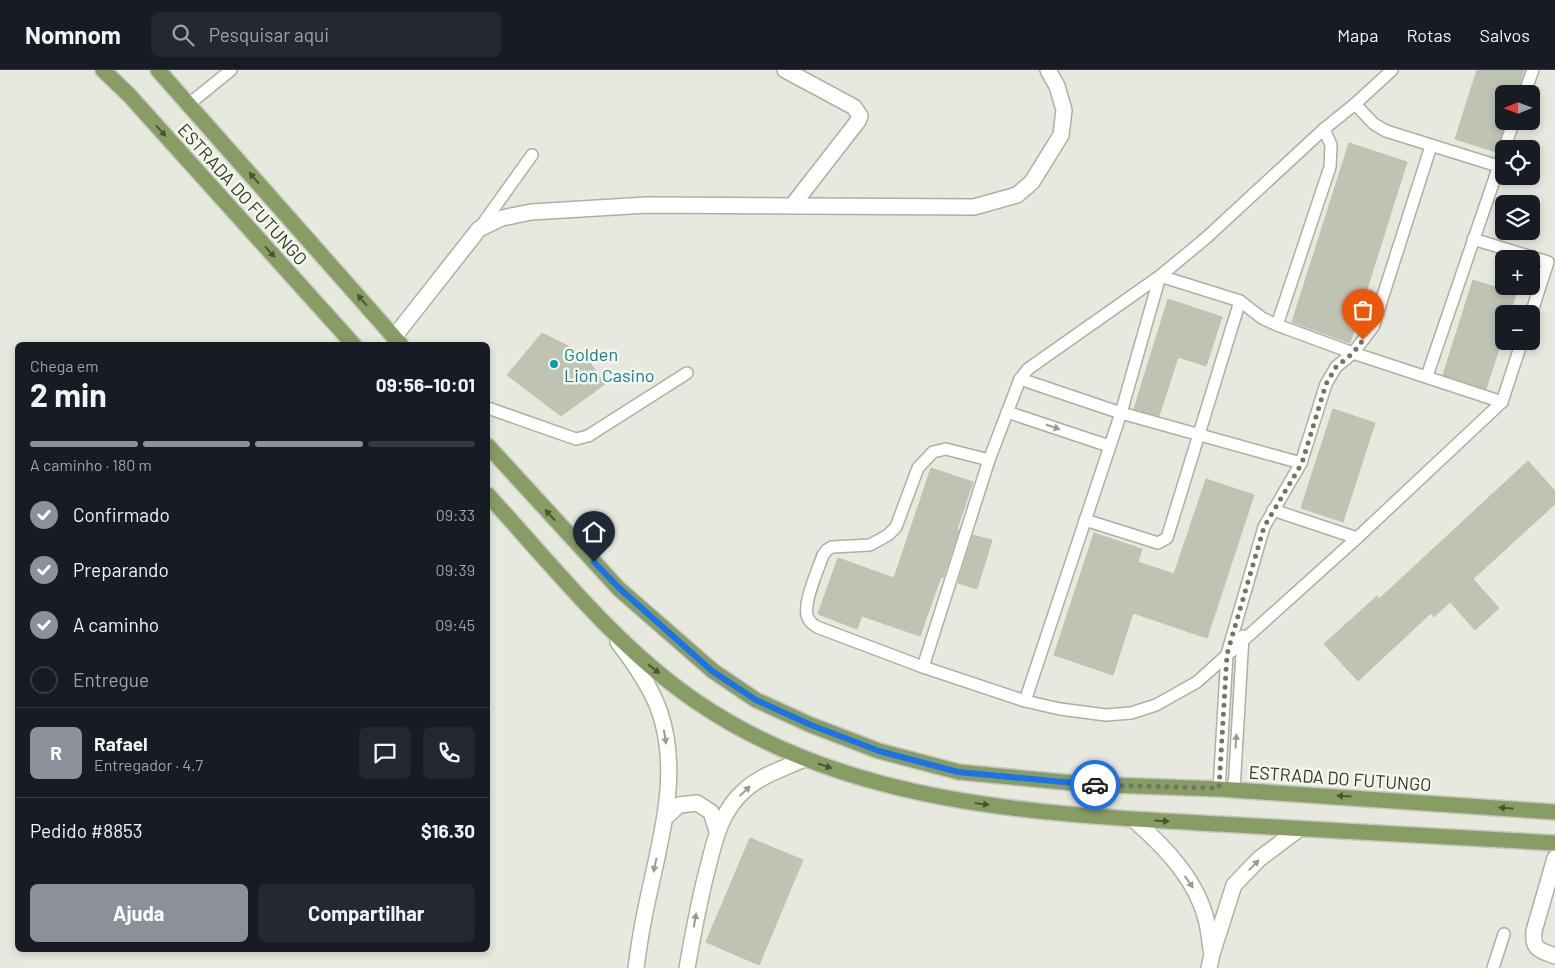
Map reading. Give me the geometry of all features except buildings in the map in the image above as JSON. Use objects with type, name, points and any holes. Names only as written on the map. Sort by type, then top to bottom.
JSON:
[{"type":"main road","name":"ESTRADA DO FUTUNGO","points":[[103,70],[128,94],[351,342]]},
{"type":"main road","name":"ESTRADA DO FUTUNGO","points":[[158,70],[397,341]]},
{"type":"main road","name":"ESTRADA DO FUTUNGO","points":[[490,448],[619,588],[712,671],[756,700],[811,725],[879,751],[958,772],[1084,784],[1219,788],[1555,812]]},
{"type":"main road","points":[[490,497],[600,619],[647,663],[696,702],[744,731],[804,759],[867,781],[954,800],[1133,819],[1555,843]]},
{"type":"street","points":[[785,70],[854,107],[860,116],[792,206]]},
{"type":"street","points":[[397,341],[479,228],[502,218],[531,212],[648,205],[974,207],[1017,195],[1032,182],[1061,134],[1064,110],[1057,86],[1048,70]]},
{"type":"street","points":[[600,619],[633,662],[660,712],[665,732],[668,759],[666,817],[643,923],[636,968]]},
{"type":"street","points":[[687,968],[697,905],[717,831],[727,810],[745,789],[758,780],[804,759]]},
{"type":"street","points":[[666,817],[679,805],[696,803],[711,812],[717,831]]},
{"type":"street","points":[[1133,819],[1159,842],[1195,891],[1207,922],[1210,961]]},
{"type":"street","points":[[1210,961],[1234,885],[1259,859],[1299,829]]},
{"type":"street","points":[[1555,858],[1533,939],[1534,945],[1539,950],[1555,956]]},
{"type":"lane","points":[[189,104],[231,70]]},
{"type":"lane","points":[[923,667],[989,460],[1020,379],[1028,369],[1160,276],[1206,238],[1324,128],[1355,104],[1392,70]]},
{"type":"lane","points":[[1527,85],[1533,70]]},
{"type":"lane","points":[[1355,104],[1374,124],[1386,131],[1495,165]]},
{"type":"lane","points":[[1277,325],[1330,166],[1331,145],[1324,128]]},
{"type":"lane","points":[[1219,788],[1227,654],[1264,527],[1302,463],[1326,384],[1336,367],[1353,353],[1372,327],[1431,146]]},
{"type":"lane","points":[[479,228],[532,155]]},
{"type":"lane","points":[[1427,376],[1495,175]]},
{"type":"lane","points":[[1473,239],[1548,262],[1534,305]]},
{"type":"lane","points":[[1160,276],[1240,301],[1262,318],[1277,325],[1353,353],[1502,402]]},
{"type":"lane","points":[[1025,701],[1121,413],[1160,276]]},
{"type":"lane","points":[[1085,520],[1158,543],[1167,538],[1240,301]]},
{"type":"lane","points":[[989,460],[946,449],[933,452],[918,468],[896,527],[888,535],[870,545],[838,546],[827,550],[823,555],[807,604],[807,615],[811,623],[817,627],[923,667],[1025,701],[1060,709],[1106,715],[1131,713],[1156,705],[1197,682],[1502,402],[1519,350]]},
{"type":"lane","points":[[490,409],[565,437],[576,439],[588,436],[687,373]]},
{"type":"lane","points":[[1020,379],[1121,413],[1302,463]]},
{"type":"lane","points":[[1007,412],[1109,446]]},
{"type":"lane","points":[[1273,510],[1356,538]]},
{"type":"lane","points":[[1234,790],[1244,638],[1237,620]]},
{"type":"lane","points":[[1493,968],[1504,934]]},
{"type":"way so far","points":[[1095,785],[1219,788],[1227,654],[1264,527],[1302,463],[1326,384],[1336,367],[1353,353],[1363,340]]},
{"type":"place","name":"Golden Lion Casino","points":[[554,364]]},
{"type":"route","points":[[594,562],[619,588],[712,671],[756,700],[811,725],[879,751],[958,772],[1095,785]]}]
